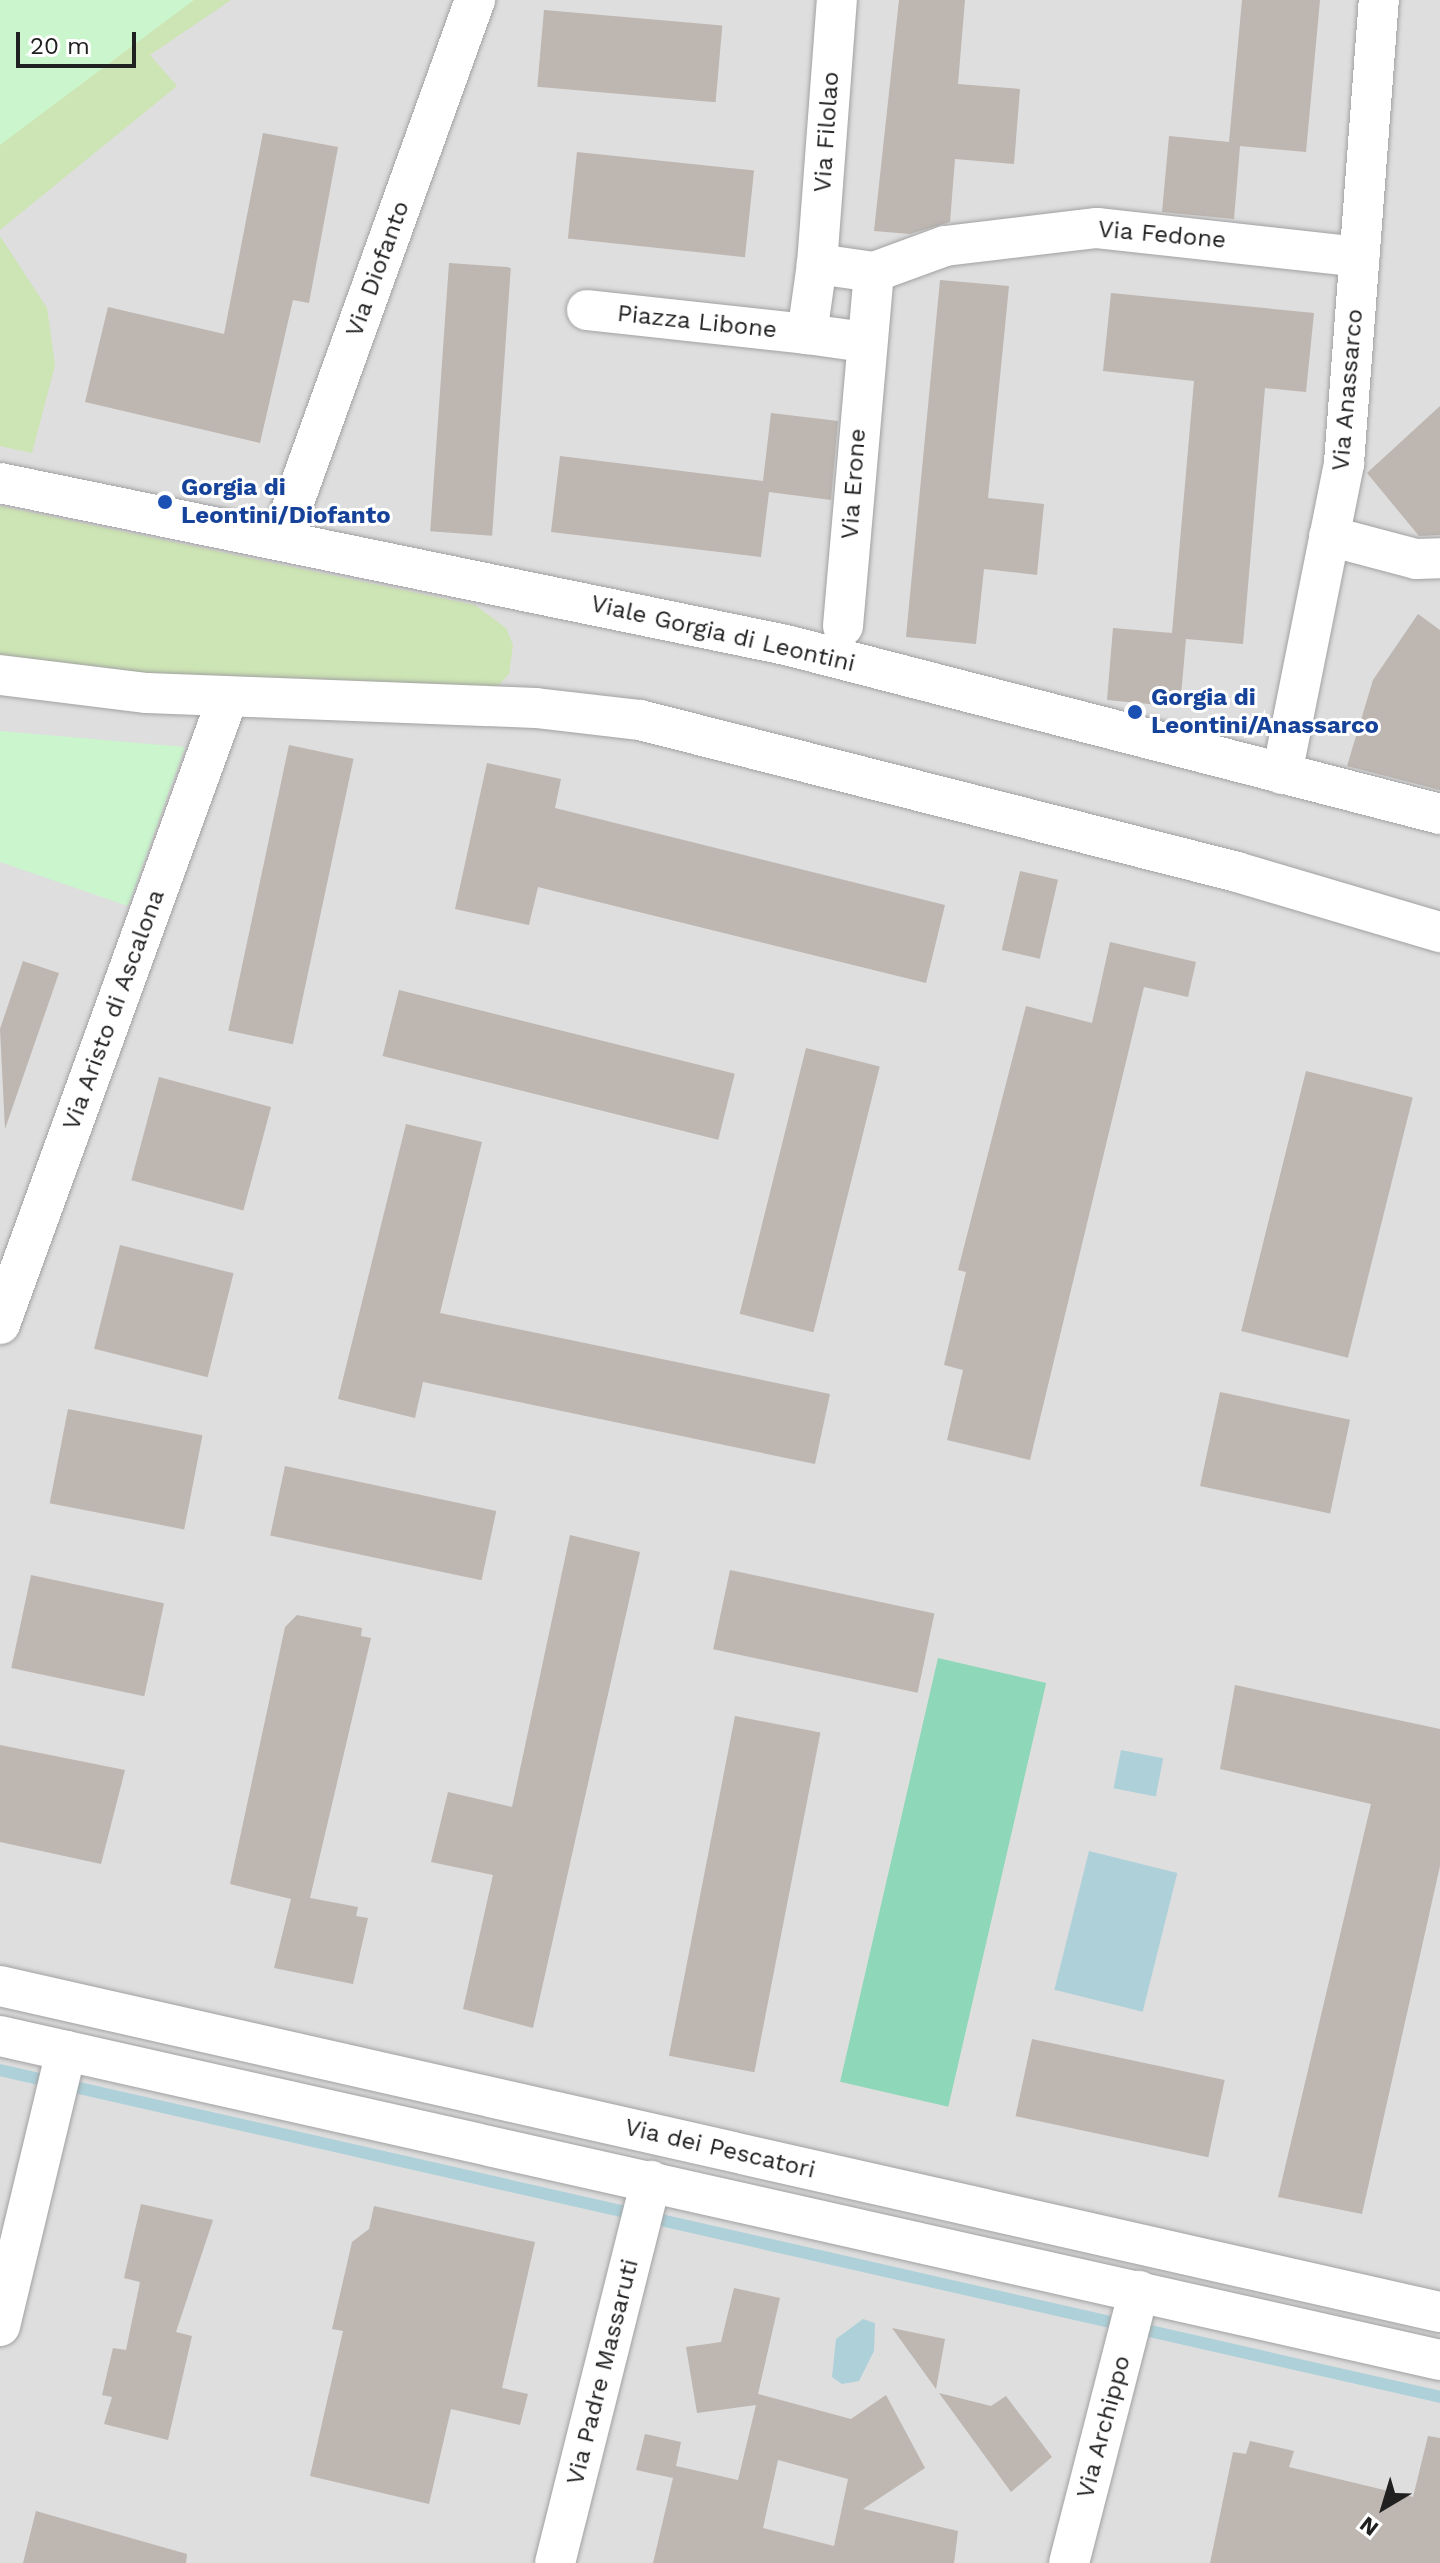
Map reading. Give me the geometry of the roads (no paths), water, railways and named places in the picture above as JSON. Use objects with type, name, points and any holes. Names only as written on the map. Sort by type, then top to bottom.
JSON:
[{"type":"street","name":"Via Diofanto","points":[[281,538],[475,0]]},
{"type":"street","name":"Via Filolao","points":[[817,264],[837,0]]},
{"type":"street","name":"Via Anassarco","points":[[1282,774],[1344,463],[1379,0]]},
{"type":"street","name":"Via Fedone","points":[[874,272],[945,246],[1097,228],[1359,257]]},
{"type":"street","points":[[817,264],[874,272],[865,342]]},
{"type":"street","name":"Piazza Libone","points":[[807,334],[817,264]]},
{"type":"street","name":"Piazza Libone","points":[[587,310],[865,342]]},
{"type":"street","name":"Via Erone","points":[[843,626],[865,342]]},
{"type":"street","name":"Viale Gorgia di Leontini","points":[[0,483],[281,538],[786,645],[1440,814]]},
{"type":"street","points":[[1329,536],[1416,559],[1440,558]]},
{"type":"street","points":[[0,675],[228,697],[536,708],[640,720],[1237,872],[1440,932]]},
{"type":"street","name":"Via Aristo di Ascalona","points":[[0,1324],[228,697]]},
{"type":"street","name":"Via dei Pescatori","points":[[0,1986],[1440,2312]]},
{"type":"street","name":"Via dei Pescatori","points":[[0,2036],[63,2064],[644,2206],[1440,2360]]},
{"type":"street","points":[[0,2326],[63,2064]]},
{"type":"street","name":"Via Padre Massaruti","points":[[555,2563],[644,2206]]},
{"type":"street","name":"Via Archippo","points":[[1069,2563],[1137,2299]]},
{"type":"water","points":[[1121,1750],[1163,1758],[1156,1796],[1114,1788]]},
{"type":"water","points":[[1089,1851],[1177,1873],[1143,2012],[1054,1990]]},
{"type":"water","points":[[863,2319],[875,2323],[874,2351],[859,2381],[842,2384],[832,2377],[836,2339]]},
{"type":"waterway","points":[[0,2070],[1440,2397]]},
{"type":"place","name":"Gorgia di Leontini/Diofanto","points":[[165,502]]},
{"type":"place","name":"Gorgia di Leontini/Anassarco","points":[[1135,712]]}]
